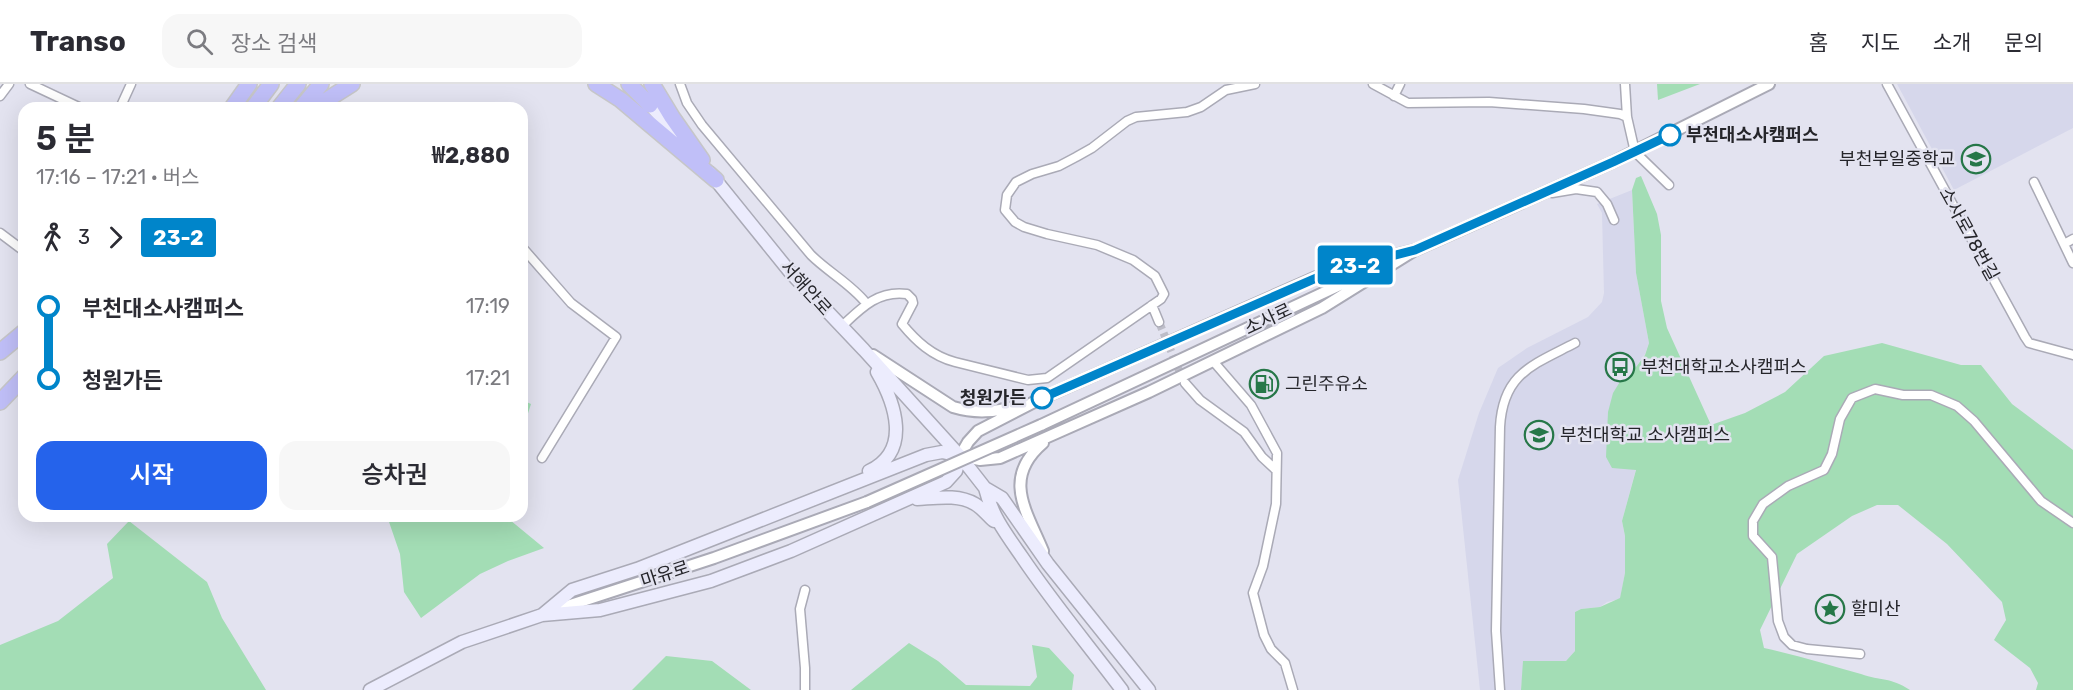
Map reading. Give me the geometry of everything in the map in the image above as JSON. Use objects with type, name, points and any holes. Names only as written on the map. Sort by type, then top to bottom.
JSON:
[{"type":"highway","points":[[236,102],[249,84]]},
{"type":"highway","points":[[258,102],[271,84]]},
{"type":"highway","points":[[284,102],[298,84]]},
{"type":"highway","points":[[307,102],[321,84]]},
{"type":"highway","points":[[324,102],[352,84]]},
{"type":"highway","points":[[596,84],[639,114],[716,180]]},
{"type":"highway","points":[[631,84],[650,105]]},
{"type":"highway","points":[[653,84],[672,117],[716,180]]},
{"type":"highway","points":[[0,346],[18,336]]},
{"type":"highway","points":[[0,352],[18,337]]},
{"type":"highway","points":[[0,391],[18,379]]},
{"type":"highway","points":[[0,402],[18,382]]},
{"type":"main road","name":"서해안로","points":[[650,105],[716,180],[790,272],[864,350],[985,488],[1002,498],[1048,564],[1149,690]]},
{"type":"main road","points":[[819,495],[875,468],[886,459],[892,448],[896,417],[892,402],[864,350]]},
{"type":"main road","points":[[942,452],[961,458],[956,471],[946,482],[910,500],[791,551],[711,581],[600,610],[542,615],[572,590],[637,569],[819,495],[926,455],[942,452]]},
{"type":"main road","name":"서해안로","points":[[985,488],[990,508],[1002,528],[1036,577],[1122,690]]},
{"type":"main road","points":[[910,500],[951,498],[964,500],[975,504],[1002,528]]},
{"type":"main road","name":"마유로","points":[[370,690],[462,642],[542,615]]},
{"type":"street","points":[[0,96],[9,84]]},
{"type":"street","points":[[30,84],[68,102]]},
{"type":"street","points":[[123,102],[131,84]]},
{"type":"street","points":[[680,84],[687,103],[702,125],[811,255],[858,293],[866,303]]},
{"type":"street","points":[[841,327],[866,303],[891,294],[907,294],[912,299],[912,303],[902,324],[926,348],[947,360],[1036,381],[1047,378],[1161,299],[1164,294],[1155,276],[1133,260],[1097,245],[1021,226],[1005,210],[1010,188],[1024,177],[1076,157],[1136,117],[1187,112],[1201,107],[1226,90],[1254,84]]},
{"type":"street","points":[[1373,84],[1408,103],[1489,102],[1584,109],[1627,117]]},
{"type":"street","points":[[1394,96],[1400,84]]},
{"type":"street","points":[[1625,84],[1627,117],[1635,152],[1669,185]]},
{"type":"street","name":"소사로","points":[[961,458],[1041,425],[1415,250],[1635,152],[1768,84]]},
{"type":"street","name":"소사로78번길","points":[[1887,84],[2029,343],[2073,355]]},
{"type":"street","points":[[2034,182],[2073,263]]},
{"type":"street","points":[[1537,196],[1576,189],[1592,190],[1602,196],[1614,220]]},
{"type":"street","points":[[0,233],[18,246]]},
{"type":"street","points":[[2064,244],[2073,239]]},
{"type":"street","points":[[1415,250],[1322,308],[1052,435],[1000,458],[980,460],[961,458],[968,442],[978,431],[1038,400],[1330,272],[1415,250]]},
{"type":"street","points":[[528,254],[571,303],[616,336],[542,458]]},
{"type":"street","points":[[1152,305],[1160,322]]},
{"type":"street","points":[[1500,690],[1496,618],[1500,427],[1503,403],[1509,389],[1523,373],[1575,343]]},
{"type":"street","points":[[864,350],[953,407],[967,411],[1001,410],[1038,400]]},
{"type":"street","points":[[1213,361],[1251,405],[1276,453],[1276,504],[1263,566],[1253,593],[1264,635],[1271,649],[1285,663],[1293,690]]},
{"type":"street","points":[[1185,383],[1200,400],[1244,432],[1262,457],[1276,470]]},
{"type":"street","points":[[1860,654],[1807,649],[1792,645],[1784,637],[1778,621],[1772,557],[1753,536],[1753,521],[1763,504],[1788,486],[1824,470],[1832,454],[1840,419],[1852,398],[1875,389],[1903,395],[1931,395],[1957,406],[1974,421],[2041,501],[2073,523]]},
{"type":"street","points":[[1048,564],[1022,500],[1019,482],[1024,465],[1034,451],[1052,435]]},
{"type":"street","name":"마유로","points":[[542,615],[714,558],[867,502],[961,458]]},
{"type":"street","points":[[805,590],[800,609],[805,690]]},
{"type":"shaded area","name":"부천부일중학교","points":[[1897,84],[2073,84],[2073,128],[1954,190]]},
{"type":"shaded area","name":"부천대학교 소사캠퍼스","points":[[1632,190],[1636,273],[1649,343],[1636,367],[1621,380],[1636,469],[1622,521],[1625,536],[1625,573],[1620,599],[1607,602],[1600,607],[1575,612],[1575,651],[1566,661],[1524,661],[1521,690],[1480,690],[1458,480],[1479,413],[1498,368],[1527,348],[1588,317],[1602,302],[1604,293],[1602,213],[1597,204]]},
{"type":"green space","points":[[1657,84],[1700,84],[1658,100]]},
{"type":"green space","points":[[1641,176],[1657,214],[1661,235],[1661,301],[1667,328],[1711,425],[1745,413],[1785,392],[1824,356],[1882,343],[1961,365],[1981,365],[2012,404],[2073,450],[2073,690],[2036,690],[2038,683],[2030,668],[1994,640],[2006,620],[2002,602],[1947,544],[1898,505],[1877,505],[1852,516],[1797,554],[1760,630],[1764,648],[1891,681],[1910,690],[1521,690],[1523,661],[1566,661],[1575,651],[1575,612],[1600,607],[1620,598],[1625,573],[1625,536],[1622,521],[1636,470],[1612,468],[1606,457],[1608,412],[1613,393],[1621,380],[1636,367],[1645,355],[1649,343],[1636,273],[1632,190],[1636,178]]},
{"type":"green space","points":[[130,522],[207,582],[222,618],[266,690],[0,690],[0,645],[58,621],[113,578],[107,544]]},
{"type":"green space","points":[[389,522],[512,522],[544,548],[480,574],[421,618],[404,592],[400,554]]},
{"type":"green space","points":[[909,643],[938,661],[966,685],[1030,686],[1037,677],[1032,645],[1049,648],[1074,675],[1072,690],[851,690]]},
{"type":"green space","points":[[666,656],[712,661],[751,690],[632,690]]},
{"type":"tunnel","points":[[1159,322],[1183,380]]},
{"type":"bus line","name":"23-2","points":[[1042,398],[1330,272],[1415,250],[1670,135]]},
{"type":"place","name":"부천대소사캠퍼스","points":[[1670,135]]},
{"type":"place","name":"부천부일중학교","points":[[1976,159]]},
{"type":"place","name":"부천대학교소사캠퍼스","points":[[1620,367]]},
{"type":"place","name":"그린주유소","points":[[1264,384]]},
{"type":"place","name":"청원가든","points":[[1042,398]]},
{"type":"place","name":"부천대학교 소사캠퍼스","points":[[1539,435]]},
{"type":"place","name":"할미산","points":[[1830,609]]}]
